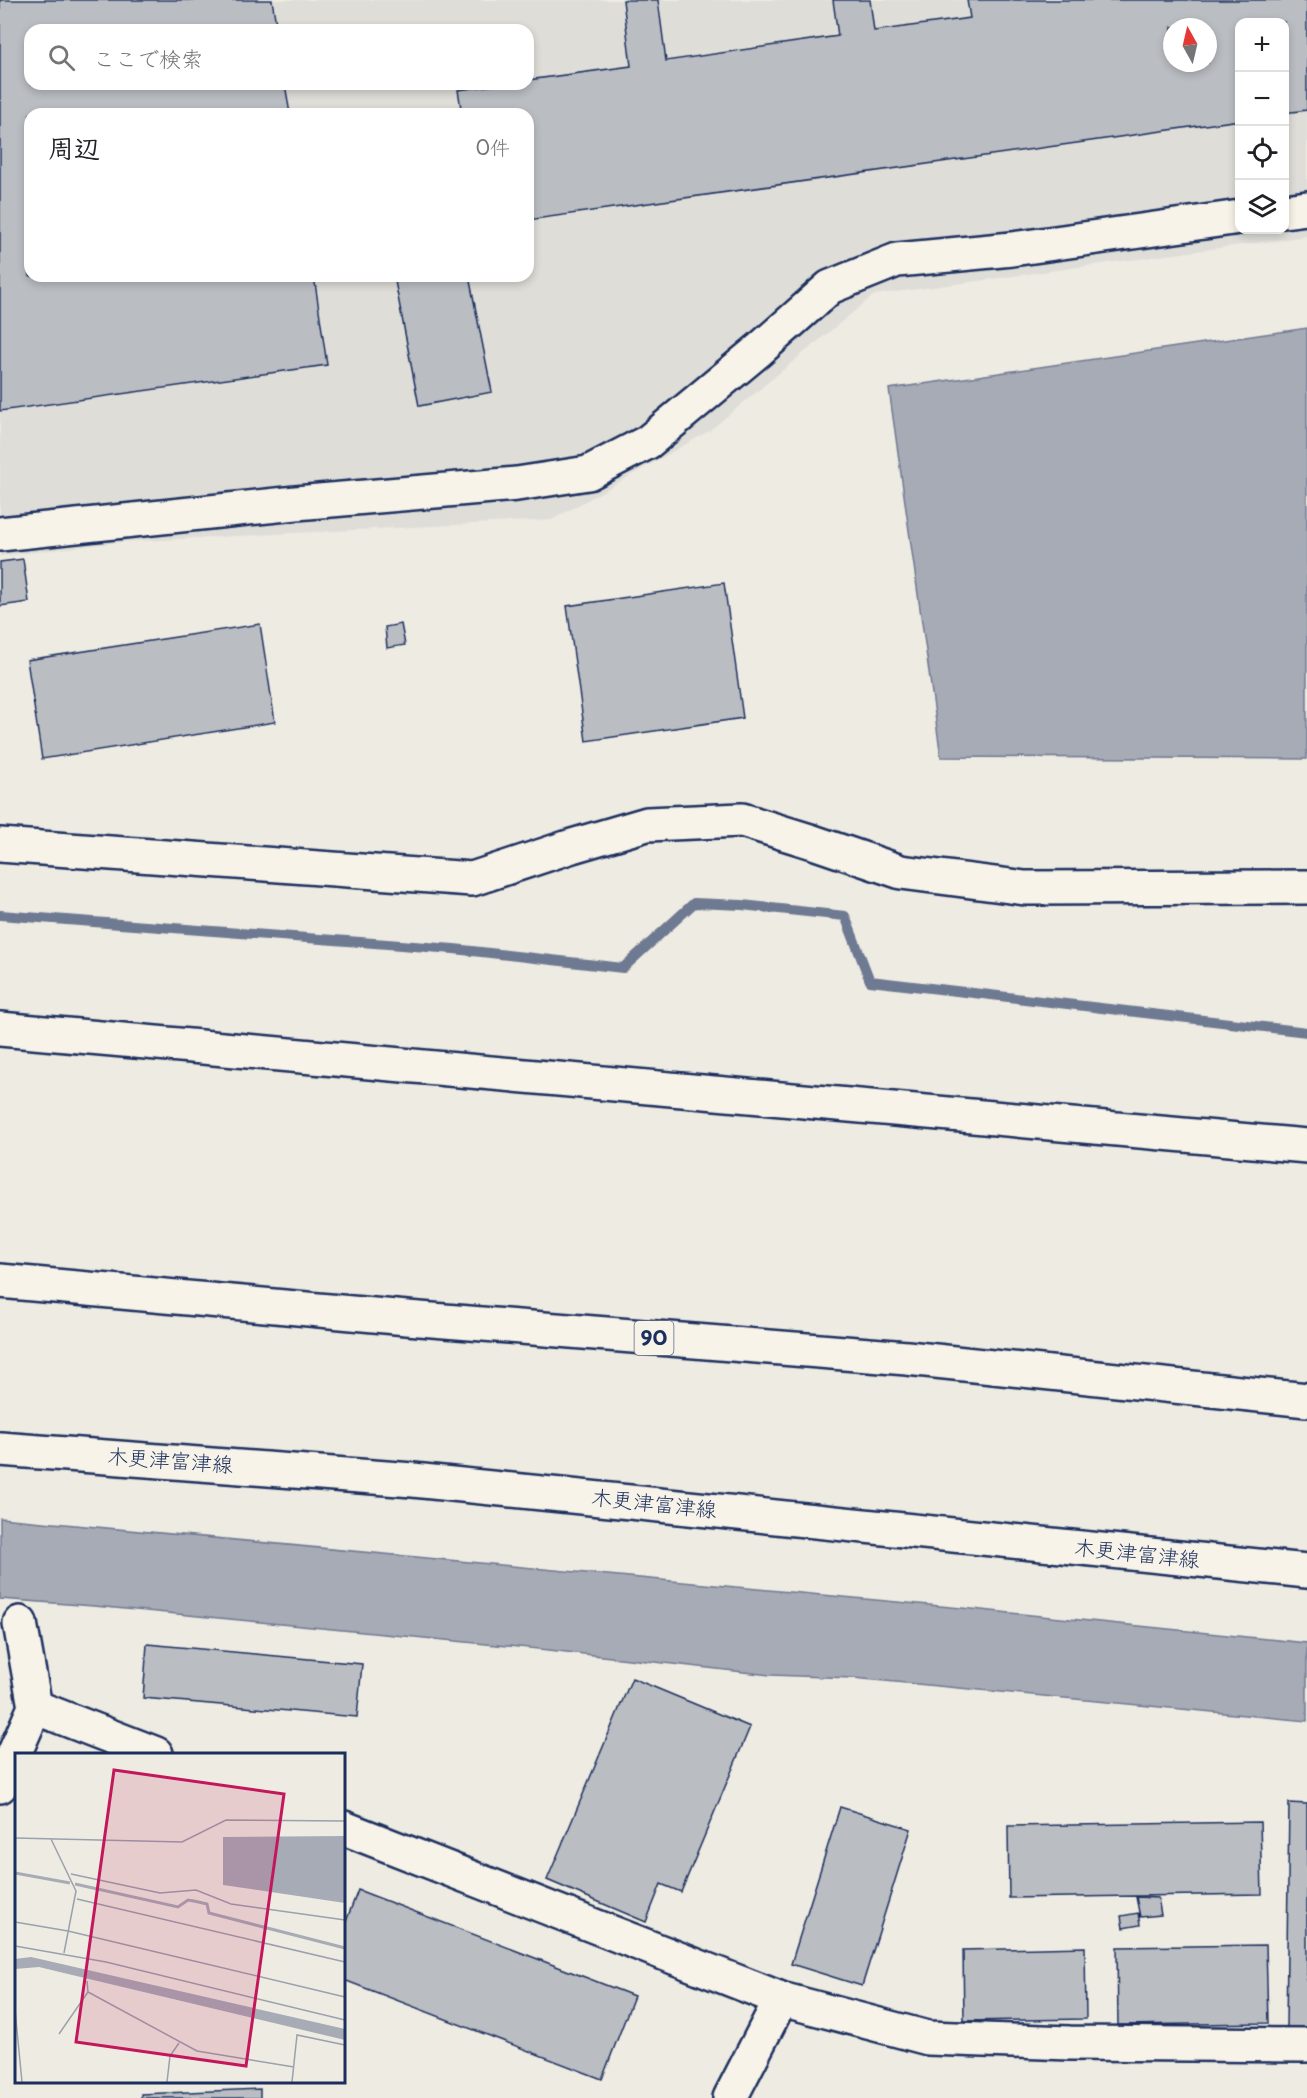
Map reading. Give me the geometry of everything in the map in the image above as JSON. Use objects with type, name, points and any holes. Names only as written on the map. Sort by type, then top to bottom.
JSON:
[{"type":"street","points":[[1289,211],[1307,208]]},
{"type":"street","points":[[0,534],[297,503],[517,484],[588,473],[648,442],[759,350],[831,286],[897,260],[1012,249],[1235,219]]},
{"type":"street","points":[[0,845],[471,879],[647,824],[742,820],[901,872],[1025,888],[1307,887]]},
{"type":"street","points":[[0,1029],[1307,1146]]},
{"type":"street","name":"90","points":[[0,1281],[419,1319],[907,1358],[1307,1401]]},
{"type":"street","name":"木更津富津線","points":[[0,1449],[413,1480],[1307,1571]]},
{"type":"street","points":[[15,1753],[36,1707],[20,1623]]},
{"type":"street","points":[[36,1707],[151,1753]]},
{"type":"street","points":[[0,1786],[15,1753]]},
{"type":"street","points":[[345,1828],[781,1999],[927,2038],[1070,2043],[1307,2045]]},
{"type":"street","points":[[730,2098],[781,1999]]},
{"type":"shaded area","points":[[0,0],[1307,0],[1307,236],[874,295],[709,431],[552,520],[120,542],[0,556]]},
{"type":"shaded area","points":[[1307,328],[1307,759],[941,757],[889,389]]},
{"type":"shaded area","points":[[0,1518],[972,1609],[1307,1643],[1307,1721],[853,1678],[770,1675],[549,1650],[0,1599]]},
{"type":"building","points":[[0,0],[272,0],[276,24],[24,24],[24,90],[286,90],[289,108],[24,108],[24,282],[315,282],[327,365],[0,411]]},
{"type":"building","points":[[623,0],[658,0],[666,61],[838,36],[833,0],[870,0],[874,31],[970,18],[967,0],[1307,0],[1307,110],[1289,112],[1289,18],[1235,18],[1235,121],[534,219],[534,108],[461,108],[458,90],[534,90],[534,79],[631,66]]},
{"type":"building","points":[[395,282],[470,282],[492,392],[419,406]]},
{"type":"building","points":[[23,559],[29,602],[0,606],[0,562]]},
{"type":"building","points":[[724,583],[743,718],[586,741],[567,606]]},
{"type":"building","points":[[260,624],[275,722],[42,759],[27,660]]},
{"type":"building","points":[[401,624],[405,645],[387,648],[385,627]]},
{"type":"building","points":[[147,1644],[362,1664],[357,1717],[143,1698]]},
{"type":"building","points":[[632,1678],[750,1727],[681,1892],[661,1884],[646,1922],[547,1880]]},
{"type":"building","points":[[1289,1803],[1307,1804],[1307,2028],[1286,2028]]},
{"type":"building","points":[[840,1807],[911,1829],[862,1986],[791,1964]]},
{"type":"building","points":[[1260,1822],[1262,1894],[1009,1898],[1008,1826]]},
{"type":"building","points":[[358,1890],[634,1996],[602,2079],[345,1980],[345,1924]]},
{"type":"building","points":[[1136,1897],[1158,1898],[1161,1915],[1140,1917]]},
{"type":"building","points":[[1138,1913],[1140,1925],[1123,1928],[1121,1916]]},
{"type":"building","points":[[1266,1945],[1268,2023],[1118,2025],[1117,1947]]},
{"type":"building","points":[[1085,1947],[1086,2019],[964,2021],[963,1950]]},
{"type":"building","points":[[260,2089],[260,2098],[141,2098],[141,2094]]},
{"type":"waterway","points":[[0,915],[454,949],[623,968],[694,903],[742,905],[845,916],[870,981],[1307,1032]]}]
